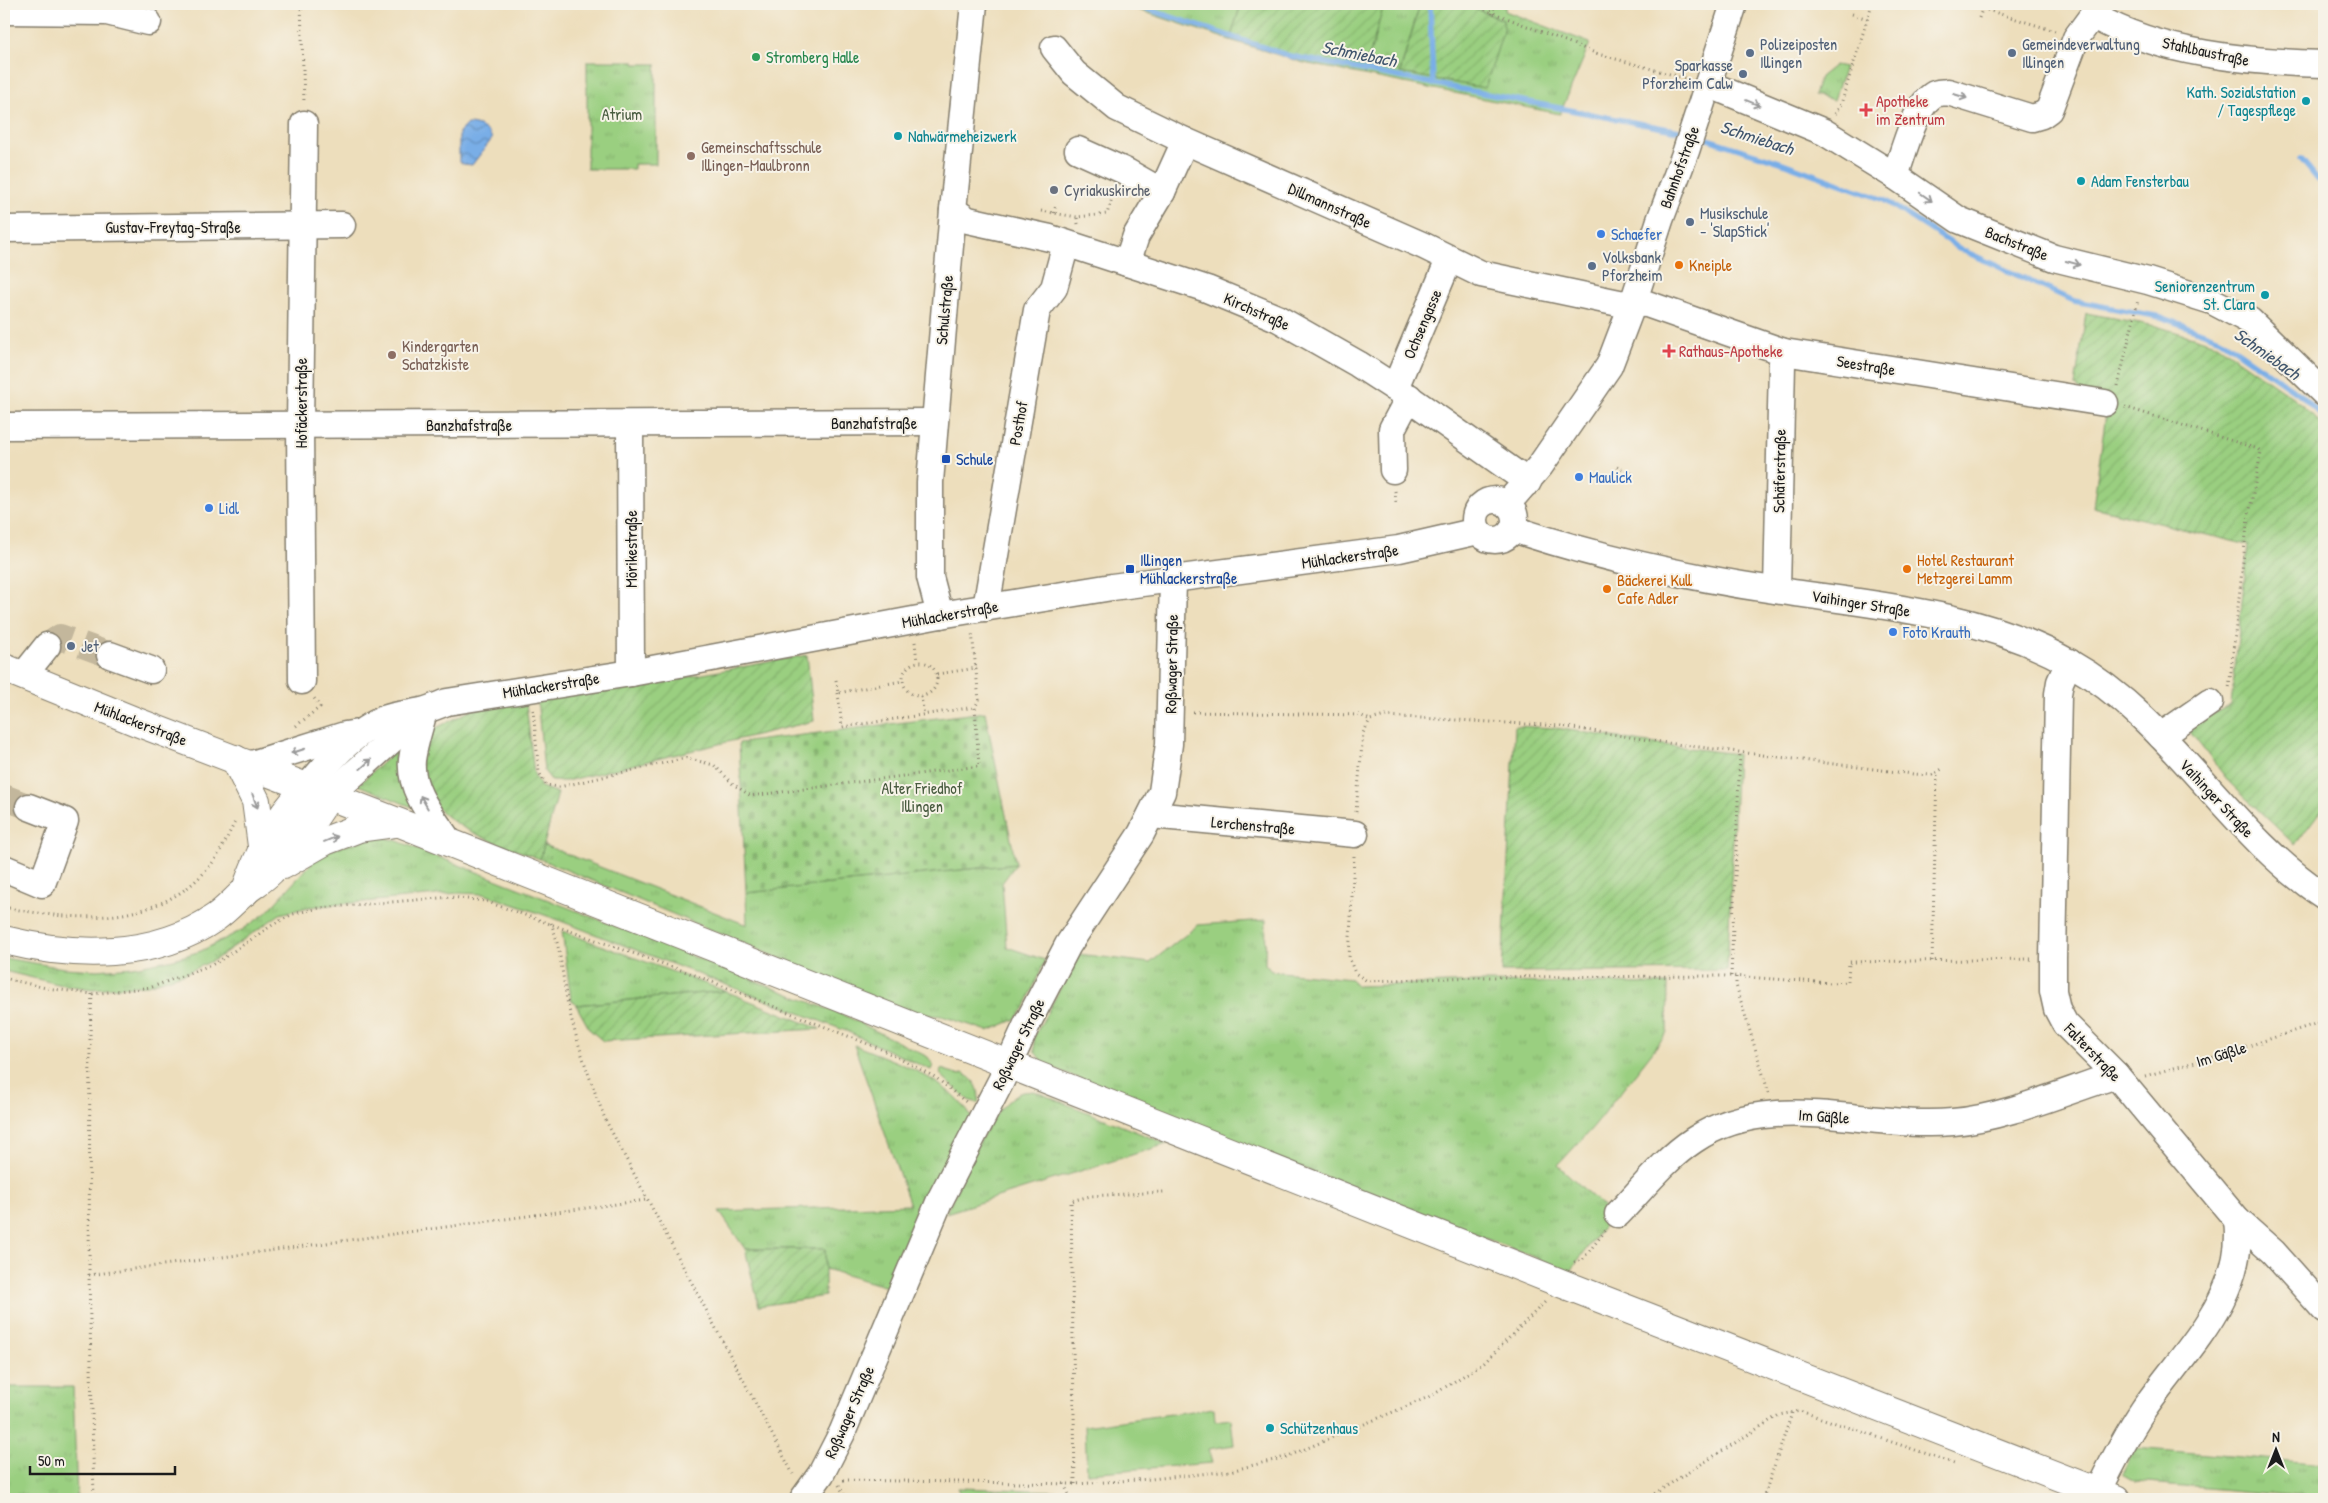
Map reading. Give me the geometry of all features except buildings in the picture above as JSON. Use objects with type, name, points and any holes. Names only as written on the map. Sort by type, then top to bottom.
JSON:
[{"type":"main road","name":"Mühlackerstraße","points":[[13,672],[318,792]]},
{"type":"main road","points":[[242,762],[256,801],[268,858]]},
{"type":"main road","points":[[4,940],[49,949],[102,952],[136,949],[166,942],[189,932],[216,917],[245,892],[318,792],[1563,1284],[2107,1496]]},
{"type":"main road","points":[[268,858],[325,841],[359,828],[400,823]]},
{"type":"street","name":"Schulstraße","points":[[940,615],[930,578],[929,550],[934,422],[974,4]]},
{"type":"street","name":"Bahnhofstraße","points":[[1507,504],[1519,475],[1609,366],[1686,151],[1734,4]]},
{"type":"street","points":[[1895,176],[1919,112],[1926,101],[1935,94],[1948,92],[2032,118],[2042,115],[2049,110],[2054,101],[2076,38],[2098,10]]},
{"type":"street","name":"Stahlbaustraße","points":[[2098,10],[2118,30],[2199,52],[2261,62],[2324,64]]},
{"type":"street","points":[[4,11],[107,12],[148,22]]},
{"type":"street","name":"Dillmannstraße","points":[[1054,48],[1074,72],[1117,108],[1185,141],[1424,246],[1449,260],[1481,274],[1619,303],[1633,303]]},
{"type":"street","name":"Bachstraße","points":[[1708,84],[1824,132],[1895,176],[1959,220],[2045,254],[2148,282],[2212,302],[2250,322],[2324,394]]},
{"type":"street","name":"Hofäckerstraße","points":[[302,681],[300,426],[304,124]]},
{"type":"street","points":[[1127,263],[1136,236],[1162,192],[1185,141]]},
{"type":"street","points":[[1078,150],[1127,172],[1162,192]]},
{"type":"street","name":"Kirchstraße","points":[[953,210],[968,220],[1050,238],[1207,289],[1277,318],[1358,364],[1402,392],[1519,475]]},
{"type":"street","name":"Gustav-Freytag-Straße","points":[[4,228],[303,227],[342,225]]},
{"type":"street","name":"Posthof","points":[[978,609],[1037,310],[1054,288],[1074,247]]},
{"type":"street","name":"Ochsengasse","points":[[1393,470],[1392,429],[1402,392],[1449,260]]},
{"type":"street","name":"Seestraße","points":[[1633,303],[1647,304],[1784,352],[2114,401]]},
{"type":"street","name":"Schäferstraße","points":[[1777,590],[1778,474],[1784,352]]},
{"type":"street","name":"Banzhafstraße","points":[[4,426],[630,425],[934,422]]},
{"type":"street","name":"Mörikestraße","points":[[630,425],[631,673]]},
{"type":"street","points":[[1495,500],[1507,504],[1514,512],[1516,520],[1513,530],[1503,539],[1496,541],[1488,539],[1478,531],[1475,520],[1481,506],[1495,500]]},
{"type":"street","name":"Vaihinger Straße","points":[[1513,530],[1563,546],[1627,561],[1777,590],[1857,601],[1958,621],[2027,643],[2069,662],[2105,685],[2136,710],[2265,848],[2296,876],[2324,896]]},
{"type":"street","name":"Mühlackerstraße","points":[[318,792],[343,748],[361,733],[396,714],[424,711],[447,702],[631,673],[940,615],[1112,587],[1399,549],[1478,531]]},
{"type":"street","name":"Roßwager Straße","points":[[804,1498],[820,1474],[842,1433],[940,1200],[1028,1022],[1068,945],[1151,816],[1162,792],[1167,768],[1170,712],[1173,580]]},
{"type":"street","points":[[13,672],[47,646]]},
{"type":"street","points":[[110,655],[151,670]]},
{"type":"street","name":"Falterstraße","points":[[2069,662],[2060,682],[2058,694],[2053,991],[2057,1009],[2065,1024],[2119,1079],[2237,1220],[2272,1252],[2324,1309]]},
{"type":"street","points":[[2161,736],[2210,702]]},
{"type":"street","points":[[424,711],[412,760],[413,778],[427,809],[450,843]]},
{"type":"street","name":"Mühlackerstraße","points":[[318,792],[424,711]]},
{"type":"street","points":[[242,762],[302,750],[345,735],[361,733]]},
{"type":"street","points":[[4,868],[42,884],[65,821],[29,807]]},
{"type":"street","name":"Lerchenstraße","points":[[1151,816],[1355,834]]},
{"type":"street","name":"Im Gäßle","points":[[1618,1214],[1650,1180],[1694,1140],[1716,1128],[1742,1120],[1769,1114],[1797,1113],[1913,1123],[1982,1119],[2119,1079]]},
{"type":"street","points":[[2107,1496],[2119,1448],[2145,1408],[2199,1338],[2228,1285],[2239,1239],[2237,1220]]},
{"type":"path","points":[[301,4],[304,124]]},
{"type":"path","points":[[1471,4],[1492,14],[1598,54],[1708,84]]},
{"type":"path","points":[[1492,14],[1495,4]]},
{"type":"path","points":[[1786,6],[1799,4]]},
{"type":"path","points":[[1824,132],[1841,104],[1872,4]]},
{"type":"path","points":[[1968,4],[1984,6],[2076,38]]},
{"type":"path","points":[[1979,18],[1984,6]]},
{"type":"path","points":[[1852,14],[1868,19]]},
{"type":"path","points":[[1035,210],[1077,217],[1108,214],[1117,185]]},
{"type":"path","points":[[1054,213],[1056,204]]},
{"type":"path","points":[[1074,247],[1077,217]]},
{"type":"path","points":[[2138,302],[2114,401],[2258,448],[2261,452],[2247,525],[2228,694],[2221,699],[2210,702]]},
{"type":"path","points":[[1617,467],[1635,475]]},
{"type":"path","points":[[531,688],[539,772],[546,784],[559,787],[686,758],[714,766],[733,784],[751,796],[979,766],[975,707],[979,700],[977,668],[978,609]]},
{"type":"path","points":[[917,662],[930,665],[937,674],[935,688],[930,694],[921,696],[909,693],[902,681],[906,668],[917,662]]},
{"type":"path","points":[[937,674],[977,668]]},
{"type":"path","points":[[836,680],[842,727],[975,707]]},
{"type":"path","points":[[302,681],[320,708],[295,728],[293,741],[302,750]]},
{"type":"path","points":[[838,693],[902,681]]},
{"type":"path","points":[[921,696],[924,714]]},
{"type":"path","points":[[1170,712],[1360,714],[1370,720],[1385,716],[1561,726],[1740,752],[1913,774],[1937,773],[1942,769]]},
{"type":"path","points":[[1370,720],[1363,733],[1355,834],[1349,958],[1355,973],[1366,981],[1478,977],[1731,976],[1831,984],[1848,982],[1849,962],[2004,959]]},
{"type":"path","points":[[1731,976],[1740,752]]},
{"type":"path","points":[[1932,961],[1937,773]]},
{"type":"path","points":[[4,908],[34,914],[103,917],[134,914],[160,904],[180,894],[212,863],[240,812],[256,801]]},
{"type":"path","points":[[4,978],[46,988],[92,994],[152,987],[188,975],[216,962],[274,924],[293,914],[319,908],[452,897],[485,901],[695,975],[883,1050],[936,1077],[982,1115]]},
{"type":"path","points":[[551,923],[557,939],[568,1007],[581,1057],[605,1119],[804,1498]]},
{"type":"path","name":"Im Gäßle","points":[[2119,1079],[2221,1055],[2318,1023],[2323,1014],[2322,971],[2324,954]]},
{"type":"path","points":[[1736,977],[1736,985],[1770,1096]]},
{"type":"path","points":[[92,994],[90,1034],[89,1275],[94,1499]]},
{"type":"path","points":[[1075,1484],[1070,1201],[1090,1196],[1164,1192]]},
{"type":"path","points":[[89,1275],[646,1200]]},
{"type":"path","points":[[1582,1260],[1618,1214]]},
{"type":"path","points":[[837,1480],[1075,1484],[1230,1471],[1286,1457],[1431,1396],[1484,1363],[1563,1284]]},
{"type":"path","points":[[1646,1499],[1779,1415],[1800,1411],[1958,1464]]},
{"type":"path","points":[[1763,1499],[1792,1413]]},
{"type":"path","points":[[1064,1484],[1071,1499]]},
{"type":"green space","points":[[1120,4],[1241,4],[1230,40]]},
{"type":"green space","points":[[1241,4],[1384,4],[1364,75],[1304,63],[1230,40]]},
{"type":"green space","points":[[1384,4],[1420,4],[1400,72],[1503,20],[1463,4],[1507,4],[1505,11],[1590,43],[1560,114],[1364,75]]},
{"type":"green space","points":[[1420,4],[1463,4],[1503,20],[1504,29],[1485,88],[1400,73]]},
{"type":"green space","name":"Atrium","points":[[587,61],[634,61],[634,64],[656,64],[656,164],[634,164],[634,169],[587,169]]},
{"type":"green space","points":[[1835,65],[1845,67],[1834,100],[1814,95],[1820,77]]},
{"type":"green space","points":[[2086,313],[2156,326],[2216,344],[2295,399],[2324,426],[2324,806],[2295,845],[2230,783],[2186,727],[2231,705],[2248,545],[2093,507],[2106,414],[2075,386]]},
{"type":"green space","points":[[807,655],[814,721],[566,781],[552,781],[544,771],[537,698],[643,685]]},
{"type":"green space","points":[[520,698],[526,703],[534,774],[541,787],[558,793],[540,859],[482,837],[462,826],[444,814],[431,800],[422,782],[421,761],[424,749],[434,729],[474,709]]},
{"type":"green space","name":"Alter Friedhof Illingen","points":[[985,712],[1016,864],[746,893],[739,743]]},
{"type":"green space","points":[[1515,726],[1556,728],[1649,743],[1737,754],[1727,970],[1502,972]]},
{"type":"green space","points":[[405,742],[412,807],[358,785]]},
{"type":"green space","points":[[376,836],[395,840],[848,1017],[928,1057],[933,1065],[931,1070],[846,1031],[553,918],[484,894],[458,893],[309,907],[280,914],[216,959],[186,973],[148,985],[92,989],[58,984],[4,971],[4,958],[64,968],[97,970],[133,967],[174,959],[201,951],[242,930],[266,913],[321,853]]},
{"type":"green space","points":[[544,845],[747,925],[746,893],[1016,864],[1002,883],[1007,947],[1045,960],[1024,1009],[1014,1020],[988,1031],[942,1016],[917,1014],[890,1004],[540,859]]},
{"type":"green space","points":[[1266,920],[1265,964],[1271,971],[1351,979],[1358,986],[1479,982],[1668,984],[1667,1033],[1594,1126],[1558,1165],[1612,1215],[1570,1271],[1227,1139],[1044,1064],[1035,1052],[1034,1037],[1079,954],[1150,963],[1198,925]]},
{"type":"green space","points":[[562,931],[725,991],[576,1005],[571,999]]},
{"type":"green space","points":[[725,991],[820,1029],[603,1041],[590,1030],[576,1005]]},
{"type":"green space","points":[[854,1045],[919,1072],[949,1092],[962,1104],[972,1118],[894,1289],[825,1269],[825,1249],[745,1249],[719,1211],[910,1205]]},
{"type":"green space","points":[[941,1069],[960,1075],[963,1073],[971,1079],[978,1089],[978,1103],[968,1100],[940,1074]]},
{"type":"green space","points":[[1034,1091],[1167,1144],[946,1213],[976,1148],[996,1115],[1018,1094]]},
{"type":"green space","points":[[745,1249],[825,1249],[825,1296],[759,1306]]},
{"type":"green space","points":[[4,1387],[73,1387],[77,1499],[4,1499]]},
{"type":"green space","points":[[1214,1408],[1215,1421],[1231,1419],[1234,1445],[1208,1449],[1212,1463],[1087,1473],[1085,1426]]},
{"type":"green space","points":[[2134,1448],[2324,1464],[2324,1498],[2136,1482],[2122,1474]]},
{"type":"green space","points":[[958,1488],[1061,1491],[1064,1499],[964,1499]]},
{"type":"water","points":[[467,124],[482,127],[492,139],[472,165],[463,164],[459,161],[459,132]]},
{"type":"waterway","name":"Schmiebach","points":[[1132,4],[1290,56],[1684,132]]},
{"type":"waterway","points":[[1430,4],[1433,84]]},
{"type":"waterway","name":"Schmiebach","points":[[1698,136],[1780,162],[1884,200],[1962,250],[2074,301],[2161,317],[2220,339],[2302,396],[2324,417]]},
{"type":"waterway","points":[[2301,159],[2324,187]]},
{"type":"tunnel","points":[[47,646],[60,637],[110,655]]},
{"type":"tunnel","points":[[4,797],[29,807]]},
{"type":"place","name":"Polizeiposten Illingen","points":[[1750,53]]},
{"type":"place","name":"Gemeindeverwaltung Illingen","points":[[2012,53]]},
{"type":"place","name":"Stromberg Halle","points":[[756,57]]},
{"type":"place","name":"Sparkasse Pforzheim Calw","points":[[1743,74]]},
{"type":"place","name":"Kath. Sozialstation / Tagespflege","points":[[2306,101]]},
{"type":"place","name":"Apotheke im Zentrum","points":[[1866,110]]},
{"type":"place","name":"Nahwärmeheizwerk","points":[[898,136]]},
{"type":"place","name":"Gemeinschaftsschule Illingen-Maulbronn","points":[[691,156]]},
{"type":"place","name":"Adam Fensterbau","points":[[2081,181]]},
{"type":"place","name":"Cyriakuskirche","points":[[1054,190]]},
{"type":"place","name":"Musikschule - 'SlapStick'","points":[[1690,222]]},
{"type":"place","name":"Schaefer","points":[[1601,234]]},
{"type":"place","name":"Kneiple","points":[[1679,265]]},
{"type":"place","name":"Volksbank Pforzheim","points":[[1592,266]]},
{"type":"place","name":"Seniorenzentrum St. Clara","points":[[2265,295]]},
{"type":"place","name":"Rathaus-Apotheke","points":[[1669,351]]},
{"type":"place","name":"Kindergarten Schatzkiste","points":[[392,355]]},
{"type":"place","name":"Schule","points":[[946,459]]},
{"type":"place","name":"Maulick","points":[[1579,477]]},
{"type":"place","name":"Lidl","points":[[209,508]]},
{"type":"place","name":"Illingen Mühlackerstraße","points":[[1130,569]]},
{"type":"place","name":"Hotel Restaurant Metzgerei Lamm","points":[[1907,569]]},
{"type":"place","name":"Bäckerei Kull Cafe Adler","points":[[1607,589]]},
{"type":"place","name":"Foto Krauth","points":[[1893,632]]},
{"type":"place","name":"Jet","points":[[71,646]]},
{"type":"place","name":"Schützenhaus","points":[[1270,1428]]}]
